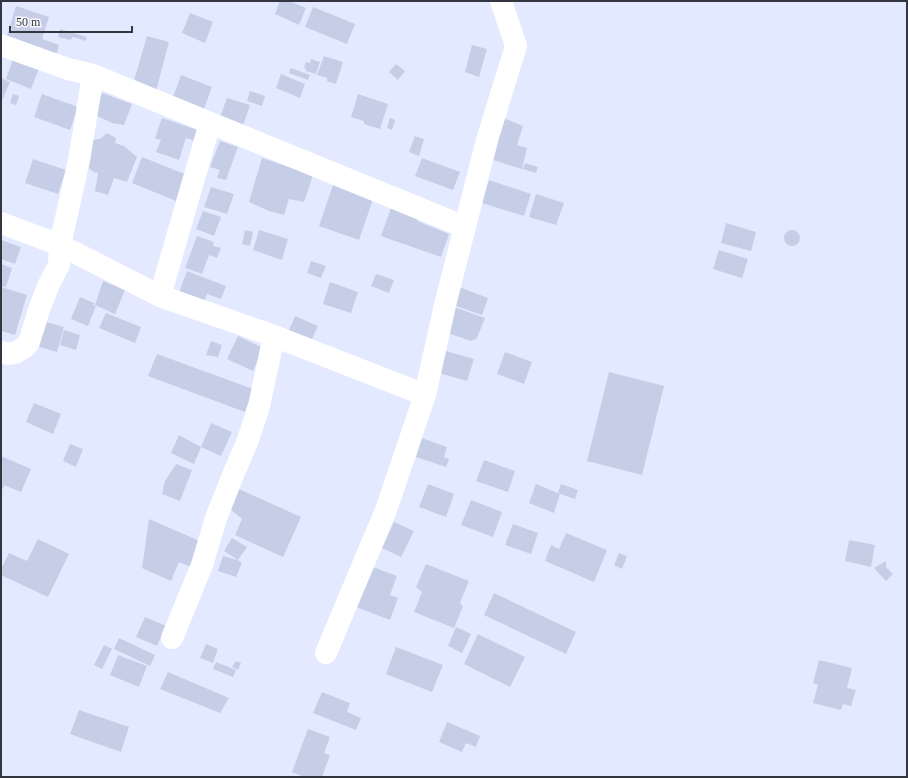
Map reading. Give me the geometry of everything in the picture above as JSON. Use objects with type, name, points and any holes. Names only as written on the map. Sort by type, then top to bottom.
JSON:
[{"type":"street","points":[[326,653],[386,510],[425,395],[445,305],[487,140],[516,46],[502,1]]},
{"type":"street","points":[[1,45],[68,69],[94,75],[465,227]]},
{"type":"street","points":[[1,352],[9,354],[15,353],[25,347],[29,342],[40,307],[49,284],[59,265],[60,245],[94,75]]},
{"type":"street","points":[[160,296],[210,123]]},
{"type":"street","points":[[1,223],[60,245],[160,296],[274,336],[425,395]]},
{"type":"street","points":[[172,638],[202,565],[216,518],[248,440],[259,406],[274,336]]},
{"type":"building","points":[[280,1],[289,1],[306,8],[299,25],[275,14]]},
{"type":"building","points":[[16,6],[49,17],[42,39],[59,45],[56,56],[6,39]]},
{"type":"building","points":[[313,7],[355,24],[347,44],[305,27]]},
{"type":"building","points":[[190,13],[213,22],[205,43],[182,33]]},
{"type":"building","points":[[60,29],[87,37],[86,41],[73,37],[70,40],[58,37]]},
{"type":"building","points":[[147,36],[169,42],[156,91],[133,84]]},
{"type":"building","points":[[472,45],[487,49],[479,77],[465,72]]},
{"type":"building","points":[[14,56],[40,66],[31,89],[6,79]]},
{"type":"building","points":[[324,56],[343,62],[336,84],[327,81],[327,78],[317,75]]},
{"type":"building","points":[[311,59],[320,62],[316,74],[306,71],[304,68],[306,62],[310,63]]},
{"type":"building","points":[[396,64],[405,71],[398,80],[389,72]]},
{"type":"building","points":[[291,68],[310,75],[308,80],[289,73]]},
{"type":"building","points":[[281,74],[305,84],[300,98],[276,88]]},
{"type":"building","points":[[181,75],[212,87],[204,109],[173,97]]},
{"type":"building","points":[[1,78],[10,82],[1,103]]},
{"type":"building","points":[[250,91],[265,96],[262,106],[247,101]]},
{"type":"building","points":[[102,93],[132,104],[124,125],[112,123],[95,115]]},
{"type":"building","points":[[13,94],[19,96],[16,105],[10,103]]},
{"type":"building","points":[[42,94],[78,107],[70,130],[34,117]]},
{"type":"building","points":[[358,94],[388,104],[380,129],[364,124],[364,121],[351,117]]},
{"type":"building","points":[[227,98],[250,105],[242,129],[219,120]]},
{"type":"building","points":[[501,117],[523,126],[517,145],[527,148],[522,169],[493,160],[498,143],[495,142]]},
{"type":"building","points":[[162,118],[198,130],[195,141],[186,138],[179,160],[156,152],[161,140],[155,138]]},
{"type":"building","points":[[390,118],[395,120],[392,130],[387,128]]},
{"type":"building","points":[[107,133],[116,138],[115,143],[124,146],[137,157],[127,182],[114,178],[108,195],[95,191],[98,173],[87,167],[90,140],[100,139]]},
{"type":"building","points":[[415,136],[424,139],[419,156],[409,152]]},
{"type":"building","points":[[220,141],[238,147],[226,180],[217,178],[220,170],[210,167]]},
{"type":"building","points":[[142,157],[187,175],[176,201],[132,183]]},
{"type":"building","points":[[262,158],[313,175],[304,202],[289,199],[284,215],[269,211],[249,202]]},
{"type":"building","points":[[422,158],[460,172],[453,190],[415,176]]},
{"type":"building","points":[[33,159],[66,170],[58,194],[25,183]]},
{"type":"building","points":[[525,163],[538,167],[536,173],[523,169]]},
{"type":"building","points":[[489,180],[531,194],[524,216],[482,203]]},
{"type":"building","points":[[333,185],[373,199],[359,240],[319,226]]},
{"type":"building","points":[[211,187],[234,194],[227,214],[204,207]]},
{"type":"building","points":[[536,194],[564,203],[556,225],[529,217]]},
{"type":"building","points":[[391,208],[418,217],[417,221],[449,234],[441,257],[381,236]]},
{"type":"building","points":[[203,211],[221,217],[214,236],[196,229]]},
{"type":"building","points":[[726,223],[756,232],[751,251],[721,243]]},
{"type":"building","points":[[245,230],[253,232],[250,246],[242,244]]},
{"type":"building","points":[[259,230],[288,239],[282,260],[253,250]]},
{"type":"building","points":[[792,230],[798,232],[800,238],[798,244],[792,246],[786,244],[784,238],[786,232]]},
{"type":"building","points":[[197,236],[214,242],[213,246],[221,248],[217,258],[209,255],[202,274],[185,268]]},
{"type":"building","points":[[1,240],[21,247],[15,264],[1,259]]},
{"type":"building","points":[[719,250],[748,259],[742,278],[713,269]]},
{"type":"building","points":[[311,261],[326,266],[321,278],[307,273]]},
{"type":"building","points":[[1,264],[12,268],[6,287],[1,286]]},
{"type":"building","points":[[187,271],[226,286],[221,299],[207,294],[204,303],[179,293]]},
{"type":"building","points":[[376,274],[394,280],[389,293],[371,286]]},
{"type":"building","points":[[103,281],[125,290],[115,314],[95,305]]},
{"type":"building","points":[[330,282],[358,292],[351,313],[323,304]]},
{"type":"building","points":[[1,287],[27,295],[15,335],[1,331]]},
{"type":"building","points":[[459,287],[488,298],[482,315],[453,305]]},
{"type":"building","points":[[80,297],[94,303],[93,305],[96,306],[88,326],[71,319]]},
{"type":"building","points":[[454,307],[485,318],[477,338],[471,341],[445,332]]},
{"type":"building","points":[[106,313],[141,327],[135,343],[99,328]]},
{"type":"building","points":[[295,316],[318,326],[309,345],[287,335]]},
{"type":"building","points":[[43,321],[64,327],[57,352],[36,346]]},
{"type":"building","points":[[64,330],[80,335],[76,350],[60,345]]},
{"type":"building","points":[[238,336],[263,348],[253,371],[227,359]]},
{"type":"building","points":[[211,341],[222,345],[218,357],[206,355]]},
{"type":"building","points":[[446,351],[474,359],[467,381],[439,373]]},
{"type":"building","points":[[505,352],[532,362],[524,384],[497,374]]},
{"type":"building","points":[[157,354],[253,389],[245,412],[148,376]]},
{"type":"building","points":[[609,372],[664,386],[642,475],[587,461]]},
{"type":"building","points":[[34,403],[61,414],[53,434],[26,422]]},
{"type":"building","points":[[211,423],[232,432],[221,456],[201,447]]},
{"type":"building","points":[[179,435],[201,447],[194,464],[171,453]]},
{"type":"building","points":[[422,438],[447,447],[444,457],[449,459],[446,467],[416,457]]},
{"type":"building","points":[[70,444],[83,449],[76,467],[63,461]]},
{"type":"building","points":[[1,456],[31,469],[21,492],[4,485],[1,493]]},
{"type":"building","points":[[484,460],[515,471],[508,492],[476,481]]},
{"type":"building","points":[[176,464],[192,470],[180,501],[162,494],[165,481]]},
{"type":"building","points":[[428,484],[454,494],[446,517],[419,507]]},
{"type":"building","points":[[536,484],[560,494],[554,513],[529,503]]},
{"type":"building","points":[[561,484],[578,490],[575,499],[558,493]]},
{"type":"building","points":[[239,489],[301,517],[283,557],[235,535],[242,519],[230,509]]},
{"type":"building","points":[[471,500],[502,512],[493,537],[461,525]]},
{"type":"building","points":[[149,519],[202,542],[191,567],[179,562],[171,581],[142,568]]},
{"type":"building","points":[[394,522],[414,531],[401,557],[382,548]]},
{"type":"building","points":[[513,524],[538,533],[531,554],[505,545]]},
{"type":"building","points":[[566,533],[607,550],[594,582],[545,561],[551,545],[559,549]]},
{"type":"building","points":[[232,538],[247,547],[238,560],[224,551]]},
{"type":"building","points":[[38,539],[69,554],[48,597],[1,575],[1,569],[9,553],[27,561]]},
{"type":"building","points":[[849,540],[875,545],[871,567],[845,561]]},
{"type":"building","points":[[619,553],[627,556],[622,569],[614,565]]},
{"type":"building","points":[[223,556],[238,560],[242,563],[236,577],[218,571]]},
{"type":"building","points":[[886,561],[886,567],[893,574],[886,581],[874,568]]},
{"type":"building","points":[[426,564],[469,581],[460,603],[463,606],[454,628],[414,612],[422,592],[416,587]]},
{"type":"building","points":[[373,567],[397,576],[390,595],[398,598],[390,620],[351,605]]},
{"type":"building","points":[[494,593],[576,632],[566,654],[484,615]]},
{"type":"building","points":[[145,617],[166,626],[157,646],[136,637]]},
{"type":"building","points":[[456,627],[471,634],[462,653],[448,646]]},
{"type":"building","points":[[478,634],[525,657],[510,687],[464,664]]},
{"type":"building","points":[[119,638],[155,655],[150,666],[114,649]]},
{"type":"building","points":[[206,644],[218,649],[213,663],[200,658]]},
{"type":"building","points":[[104,645],[112,649],[102,669],[94,665]]},
{"type":"building","points":[[396,647],[443,665],[432,692],[386,674]]},
{"type":"building","points":[[118,655],[147,666],[139,687],[110,675]]},
{"type":"building","points":[[819,660],[852,668],[847,688],[856,690],[851,706],[843,704],[841,710],[813,703],[818,685],[813,683]]},
{"type":"building","points":[[236,661],[241,663],[238,670],[232,667]]},
{"type":"building","points":[[216,662],[236,670],[233,677],[213,669]]},
{"type":"building","points":[[168,672],[229,698],[220,713],[160,689]]},
{"type":"building","points":[[322,692],[350,703],[347,712],[361,718],[356,730],[313,713]]},
{"type":"building","points":[[79,710],[129,727],[121,752],[70,734]]},
{"type":"building","points":[[447,722],[480,736],[476,747],[466,743],[462,752],[439,742]]},
{"type":"building","points":[[308,729],[330,737],[324,753],[330,755],[322,777],[304,777],[292,772]]}]
